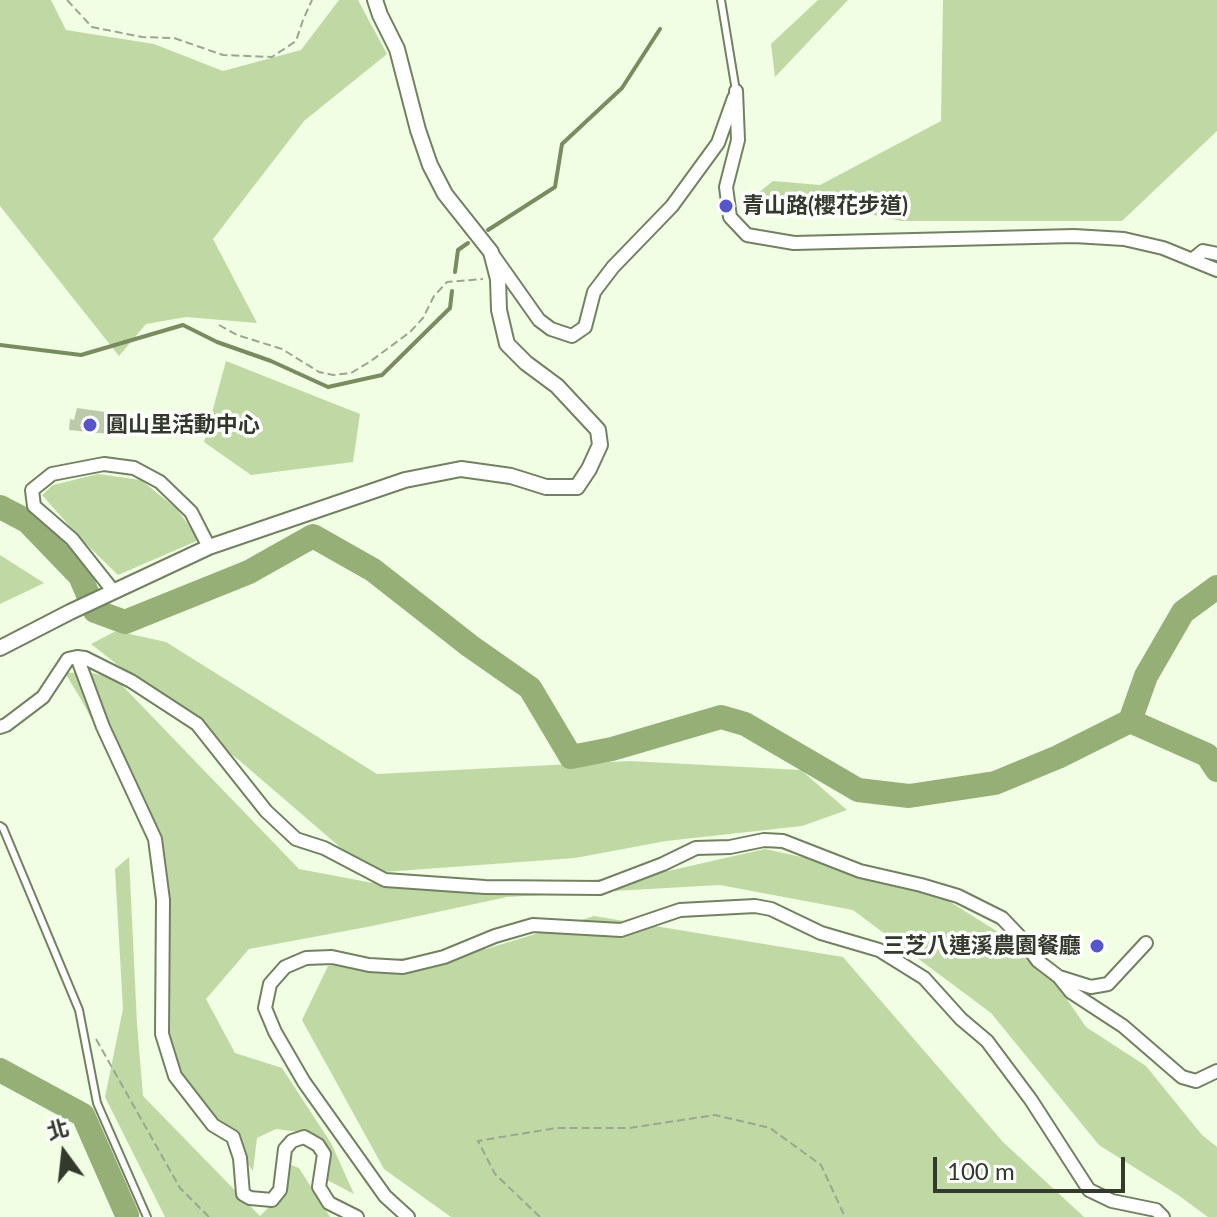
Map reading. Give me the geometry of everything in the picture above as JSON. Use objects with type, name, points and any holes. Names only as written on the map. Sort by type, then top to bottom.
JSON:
[{"type":"street","points":[[375,0],[397,49],[430,165],[445,194],[539,320],[551,329],[572,336],[585,327],[594,292],[613,267],[672,206],[718,143],[736,91]]},
{"type":"street","points":[[736,91],[738,140],[726,187],[730,217],[747,235],[794,243],[1111,238],[1163,248],[1217,270]]},
{"type":"street","points":[[1192,260],[1203,251],[1217,254]]},
{"type":"street","points":[[0,648],[209,547],[405,480],[461,469],[511,476],[546,487],[577,487],[600,445],[598,430],[557,386],[507,344],[491,252]]},
{"type":"street","points":[[110,593],[72,539],[34,506],[32,490],[52,474],[104,464],[134,468],[160,482],[191,512],[209,547]]},
{"type":"street","points":[[77,657],[103,727],[155,839],[163,900],[162,1034],[175,1076],[213,1125],[233,1137],[240,1158],[243,1194],[250,1198],[272,1200],[280,1190],[285,1149],[292,1141],[304,1137],[318,1145],[324,1154],[319,1187],[329,1203],[357,1217]]},
{"type":"street","points":[[0,727],[43,697],[68,659],[85,658],[131,681],[197,724],[266,811],[296,839],[324,848],[385,880],[485,887],[600,888],[696,848],[730,847],[764,840],[783,841],[860,871],[958,896],[1002,918],[1038,961],[1059,977],[1071,992],[1123,1026],[1182,1077],[1196,1081],[1217,1071]]},
{"type":"street","points":[[408,1217],[385,1196],[304,1082],[275,1032],[265,1008],[270,984],[285,967],[306,958],[332,957],[369,965],[403,967],[444,957],[495,936],[533,925],[621,930],[680,910],[755,906],[771,909],[821,933],[879,950],[924,978],[961,1019],[987,1041],[1031,1100],[1089,1190],[1112,1201],[1156,1210],[1163,1217]]},
{"type":"street","points":[[1059,977],[1091,987],[1108,984],[1146,943]]},
{"type":"lane","points":[[721,0],[736,91]]},
{"type":"lane","points":[[0,826],[79,1010],[97,1103],[147,1217]]},
{"type":"path","points":[[67,0],[92,27],[142,37],[174,38],[223,55],[272,57],[296,41],[312,0]]},
{"type":"path","points":[[219,325],[237,335],[282,349],[319,372],[333,375],[351,373],[410,332],[447,282],[498,279]]},
{"type":"path","points":[[95,1038],[180,1188],[209,1217]]},
{"type":"path","points":[[540,1217],[495,1174],[478,1141],[556,1128],[629,1128],[715,1115],[770,1128],[821,1165],[845,1217]]},
{"type":"green space","points":[[0,0],[51,0],[66,30],[154,44],[223,71],[301,50],[339,0],[358,0],[387,54],[304,121],[213,239],[257,323],[186,317],[146,324],[119,356],[0,206]]},
{"type":"green space","points":[[818,0],[848,0],[775,77],[771,44]]},
{"type":"green space","points":[[943,0],[1217,0],[1217,131],[1122,221],[902,221],[835,207],[777,215],[743,205],[773,181],[820,185],[941,121]]},
{"type":"green space","points":[[226,361],[360,414],[353,462],[251,475],[204,442]]},
{"type":"green space","points":[[98,474],[141,480],[177,509],[199,540],[118,575],[42,495],[53,485]]},
{"type":"green space","points":[[0,555],[44,583],[0,604]]},
{"type":"green space","points":[[116,631],[166,642],[377,774],[630,761],[801,770],[847,810],[802,826],[666,841],[575,858],[370,873],[240,761],[91,644]]},
{"type":"green space","points":[[88,672],[116,679],[299,869],[389,886],[491,892],[668,871],[765,849],[920,883],[1038,957],[1086,1027],[1146,1066],[1202,1135],[1217,1147],[1217,1217],[1208,1217],[1099,1145],[991,1013],[853,910],[720,885],[507,897],[249,949],[206,999],[235,1053],[282,1068],[331,1143],[354,1194],[327,1180],[307,1133],[276,1129],[257,1138],[253,1171],[164,1052],[166,926],[148,822],[65,673]]},
{"type":"green space","points":[[129,857],[143,1096],[260,1216],[278,1198],[283,1162],[299,1168],[330,1217],[165,1217],[105,1097],[123,1009],[115,869]]},
{"type":"green space","points":[[594,916],[843,957],[1003,1142],[1084,1217],[451,1217],[384,1169],[302,1020],[328,966],[486,949]]},
{"type":"building","name":"圓山里活動中心","points":[[77,408],[112,413],[109,434],[69,430],[70,419],[74,420]]},
{"type":"waterway","points":[[488,230],[555,187],[562,144],[622,88],[660,29]]},
{"type":"waterway","points":[[455,272],[458,250],[468,243]]},
{"type":"waterway","points":[[0,345],[81,355],[183,325],[328,387],[382,375],[450,308],[452,291]]},
{"type":"waterway","points":[[0,507],[27,521],[80,576],[95,611],[125,622],[249,572],[313,536],[373,570],[470,646],[530,688],[571,757],[612,749],[721,717],[745,724],[858,790],[909,796],[995,783],[1058,757],[1130,721],[1146,676],[1183,612],[1217,587]]},
{"type":"waterway","points":[[1130,721],[1207,755],[1217,770]]},
{"type":"waterway","points":[[0,1070],[83,1115],[127,1215]]},
{"type":"place","name":"青山路(櫻花步道)","points":[[726,206]]},
{"type":"place","name":"圓山里活動中心","points":[[90,425]]},
{"type":"place","name":"三芝八連溪農園餐廳","points":[[1097,946]]}]
